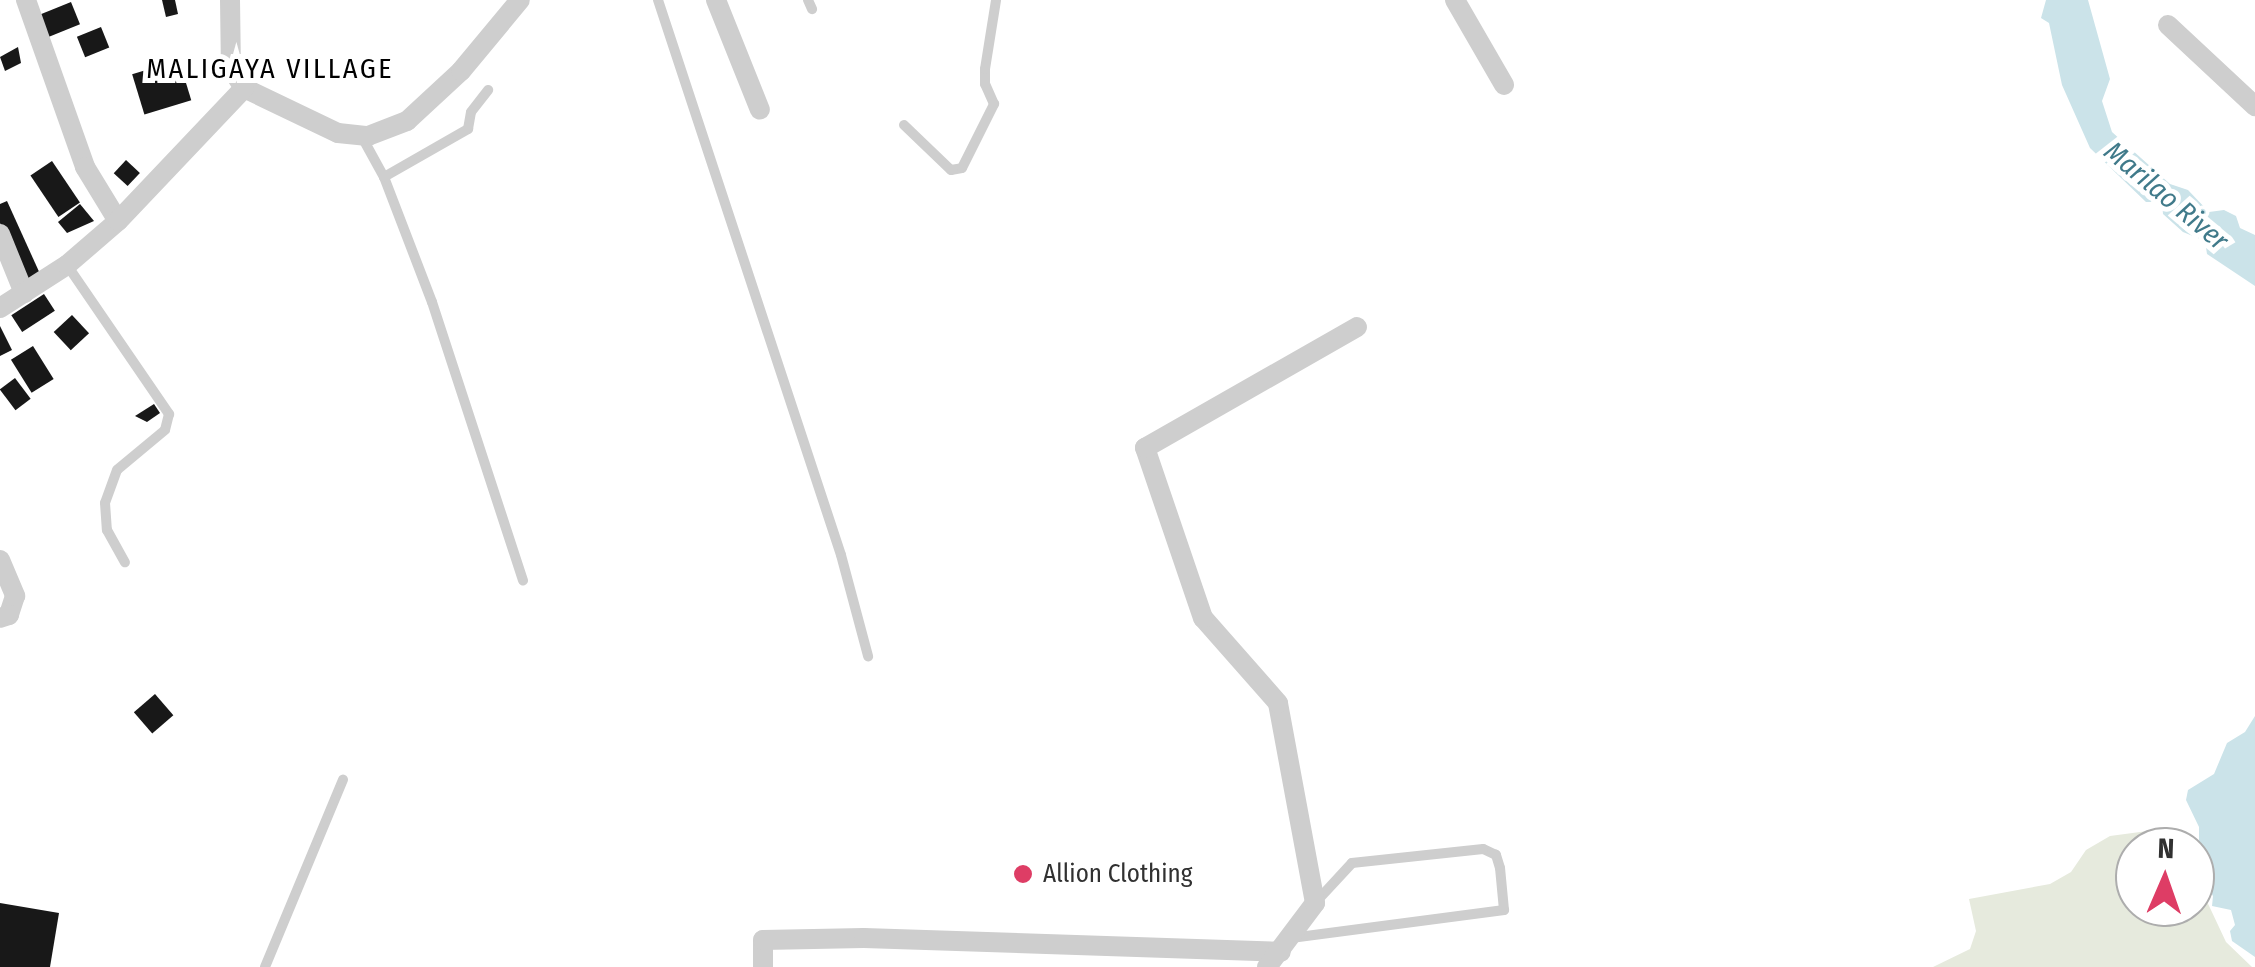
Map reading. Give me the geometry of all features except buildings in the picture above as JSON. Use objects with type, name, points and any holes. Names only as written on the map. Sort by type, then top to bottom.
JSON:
[{"type":"street","points":[[26,0],[85,167],[118,221]]},
{"type":"street","points":[[230,0],[231,68],[244,88],[338,133],[360,135],[407,120],[461,72],[520,0]]},
{"type":"street","points":[[716,0],[760,110]]},
{"type":"street","points":[[1454,0],[1504,85]]},
{"type":"street","points":[[2168,25],[2255,106]]},
{"type":"street","points":[[0,308],[67,265],[118,221],[244,88]]},
{"type":"street","points":[[0,234],[24,293]]},
{"type":"street","points":[[764,967],[763,940],[864,938],[1280,952],[1315,903],[1278,703],[1231,655],[1204,618],[1145,448],[1357,327]]},
{"type":"street","points":[[0,560],[15,596],[9,615],[0,618]]},
{"type":"lane","points":[[658,0],[841,555],[868,656]]},
{"type":"lane","points":[[904,125],[951,170],[962,168],[994,104],[985,84],[985,69],[996,0]]},
{"type":"lane","points":[[384,178],[468,129],[470,112],[486,98],[488,90]]},
{"type":"lane","points":[[360,135],[384,178],[432,302],[524,582]]},
{"type":"lane","points":[[67,265],[169,414],[165,430],[117,470],[105,503],[107,530],[125,562]]},
{"type":"lane","points":[[266,967],[344,780]]},
{"type":"lane","points":[[1280,952],[1504,910],[1496,855],[1484,849],[1352,862],[1315,903]]},
{"type":"shaded area","points":[[2115,835],[2115,927],[2215,927],[2215,919],[2226,942],[2252,967],[1933,967],[1970,949],[1976,931],[1969,899],[2050,884],[2071,872],[2086,850]]},
{"type":"water","name":"Marilao River","points":[[2046,0],[2088,0],[2110,79],[2102,101],[2112,132],[2170,184],[2188,190],[2209,212],[2224,210],[2236,216],[2240,228],[2255,235],[2255,286],[2207,254],[2205,241],[2183,232],[2163,214],[2162,202],[2146,202],[2090,148],[2062,85],[2049,23],[2041,18]]},
{"type":"water","points":[[2255,716],[2255,957],[2232,941],[2230,931],[2235,925],[2231,910],[2215,907],[2215,827],[2199,827],[2186,800],[2188,790],[2214,774],[2227,743],[2245,732]]},
{"type":"place","name":"Allion Clothing","points":[[1023,874]]},
{"type":"district","name":"MALIGAYA VILLAGE","points":[[270,69]]}]
